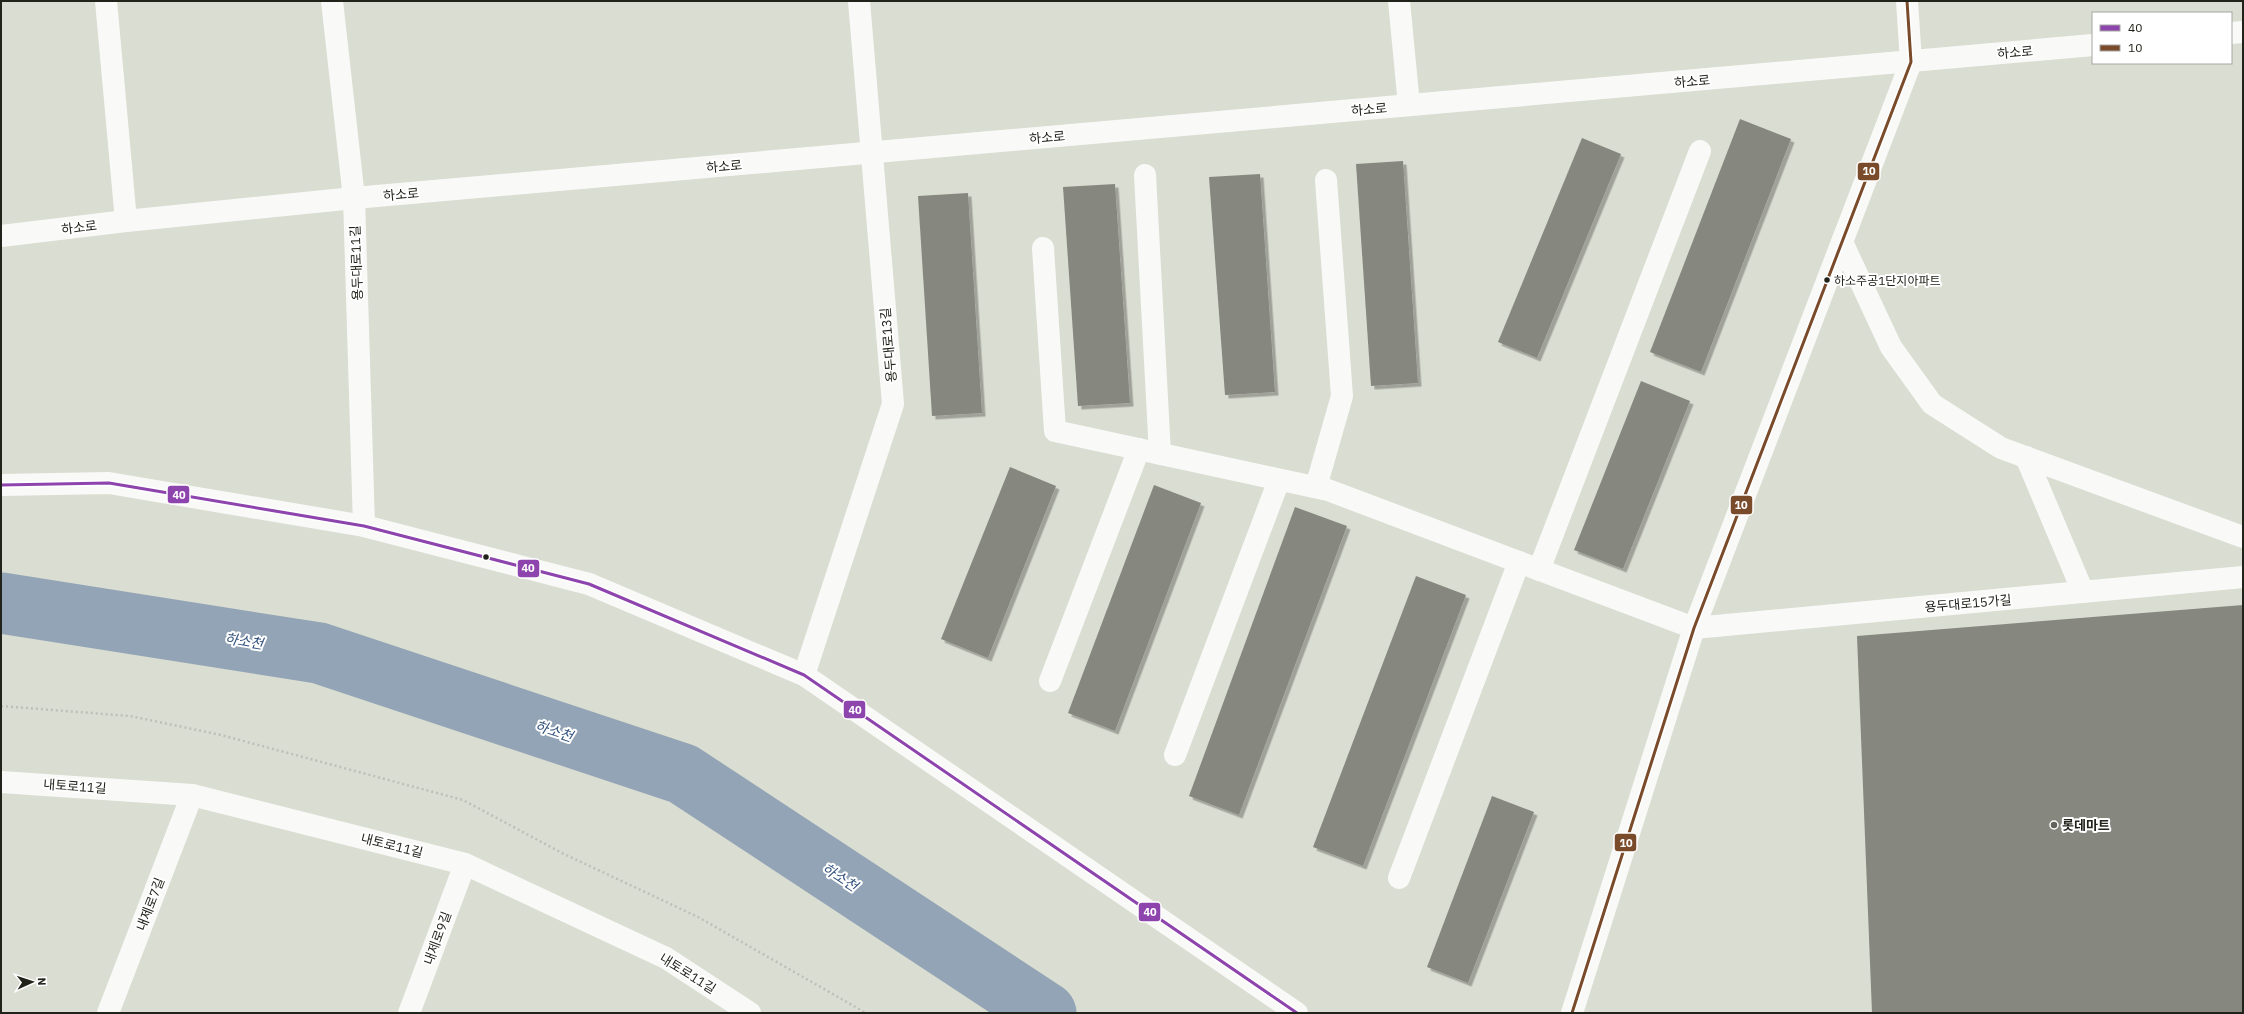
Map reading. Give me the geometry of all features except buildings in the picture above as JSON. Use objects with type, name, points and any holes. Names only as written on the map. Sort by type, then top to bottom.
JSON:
[{"type":"street","points":[[106,1],[126,221]]},
{"type":"street","name":"용두대로11길","points":[[332,1],[354,198],[364,526]]},
{"type":"street","name":"용두대로13길","points":[[804,675],[893,404],[859,1]]},
{"type":"street","points":[[1400,1],[1409,105]]},
{"type":"street","points":[[1572,1013],[1694,628],[1911,62],[1908,1]]},
{"type":"street","points":[[2232,33],[2243,32]]},
{"type":"street","name":"하소로","points":[[1,236],[126,221],[354,198],[2092,45]]},
{"type":"street","points":[[1539,570],[1700,151]]},
{"type":"street","points":[[1145,176],[1160,454]]},
{"type":"street","points":[[1316,487],[1342,396],[1326,180]]},
{"type":"street","points":[[1842,242],[1891,347],[1932,404],[2001,448],[2243,537]]},
{"type":"street","points":[[1043,248],[1055,431],[1335,492],[1694,628]]},
{"type":"street","points":[[1050,682],[1139,449]]},
{"type":"street","points":[[2026,457],[2083,592]]},
{"type":"street","points":[[1175,755],[1279,480]]},
{"type":"street","points":[[1,485],[109,483],[364,526],[589,584],[804,675],[1297,1013]]},
{"type":"street","points":[[1399,878],[1519,562]]},
{"type":"street","name":"용두대로15가길","points":[[1694,628],[2243,577]]},
{"type":"street","name":"내토로11길","points":[[1,782],[192,795],[465,864],[666,958],[750,1013]]},
{"type":"street","name":"내제로7길","points":[[108,1013],[192,795]]},
{"type":"street","name":"내제로9길","points":[[409,1013],[465,864]]},
{"type":"path","points":[[1,706],[130,716],[221,735],[464,800],[562,853],[698,918],[866,1013]]},
{"type":"waterway","name":"하소천","points":[[1,603],[319,653],[683,774],[1046,1013]]},
{"type":"transit line","name":"10","points":[[1572,1013],[1694,628],[1911,62],[1907,1]]},
{"type":"transit line","name":"40","points":[[1,485],[109,483],[364,526],[589,584],[804,675],[1297,1013]]},
{"type":"place","name":"하소주공1단지아파트","points":[[1827,280]]},
{"type":"place","name":"롯데마트","points":[[2054,825]]}]
